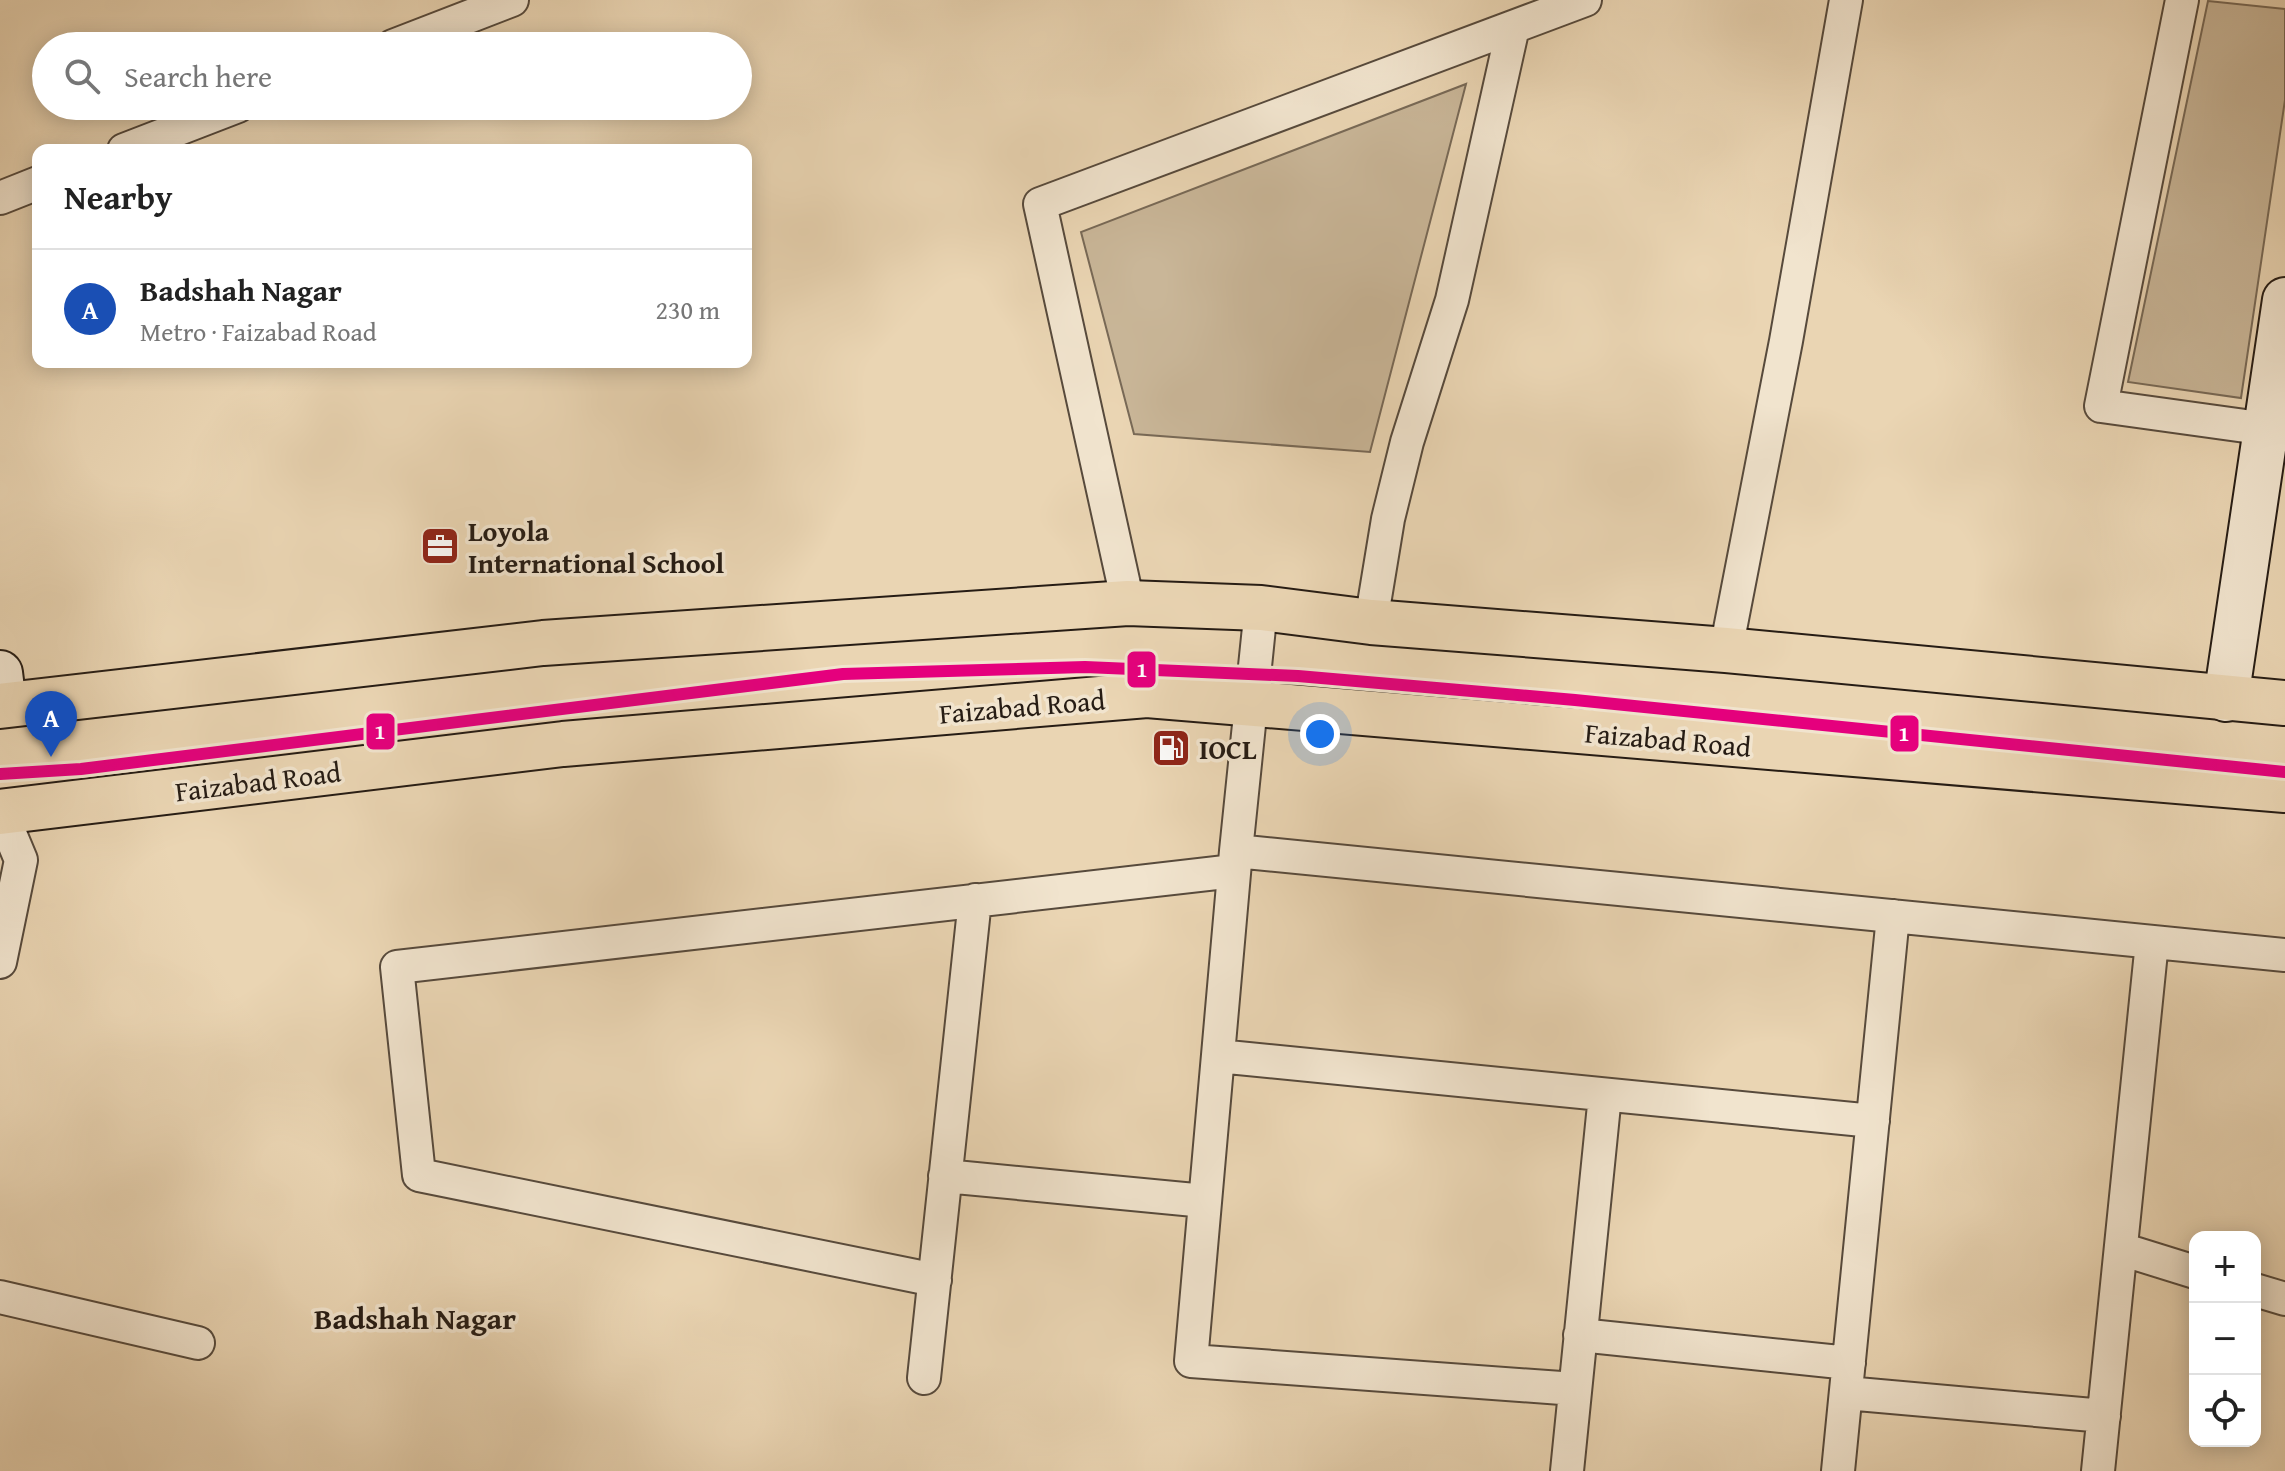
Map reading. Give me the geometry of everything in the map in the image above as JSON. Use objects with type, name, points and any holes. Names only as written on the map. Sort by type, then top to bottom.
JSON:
[{"type":"main road","points":[[1,695],[543,643],[1128,603],[1261,608],[1371,622],[1726,650],[2285,703]]},
{"type":"main road","name":"Faizabad Road","points":[[1,812],[563,744],[1147,695],[2285,790]]},
{"type":"street","points":[[429,32],[512,0]]},
{"type":"street","points":[[1128,603],[1040,204],[1585,0]]},
{"type":"street","points":[[1726,650],[1786,341],[1846,0]]},
{"type":"street","points":[[2182,0],[2101,406],[2267,429]]},
{"type":"street","points":[[1371,622],[1388,519],[1407,442],[1452,300],[1513,27]]},
{"type":"street","points":[[140,144],[202,120]]},
{"type":"street","points":[[0,198],[32,185]]},
{"type":"street","points":[[2226,699],[2285,300]]},
{"type":"street","points":[[1261,608],[1235,861],[1191,1361],[1575,1389]]},
{"type":"street","points":[[0,962],[21,860],[1,812]]},
{"type":"street","points":[[935,1280],[419,1175],[397,967],[975,900],[1235,861],[1893,916],[2285,955]]},
{"type":"street","points":[[924,1378],[975,900]]},
{"type":"street","points":[[1838,1471],[1893,916]]},
{"type":"street","points":[[2098,1471],[2152,942]]},
{"type":"street","points":[[1218,1056],[1873,1121]]},
{"type":"street","points":[[1567,1471],[1605,1095]]},
{"type":"street","points":[[945,1176],[1205,1201]]},
{"type":"street","points":[[2121,1249],[2189,1270]]},
{"type":"street","points":[[2261,1292],[2285,1299]]},
{"type":"street","points":[[0,1297],[198,1343]]},
{"type":"street","points":[[1580,1335],[2104,1416]]},
{"type":"shaded area","points":[[2208,1],[2285,9],[2285,100],[2241,398],[2128,382]]},
{"type":"shaded area","points":[[1466,84],[1370,452],[1134,434],[1081,232]]},
{"type":"transit line","name":"1","points":[[0,774],[81,769],[843,674],[1085,667],[1298,676],[1575,700],[2285,772]]},
{"type":"place","name":"Loyola International School","points":[[440,546]]},
{"type":"place","name":"IOCL","points":[[1171,748]]},
{"type":"place","name":"Badshah Nagar","points":[[51,757]]},
{"type":"district","name":"Badshah Nagar","points":[[415,1318]]}]
